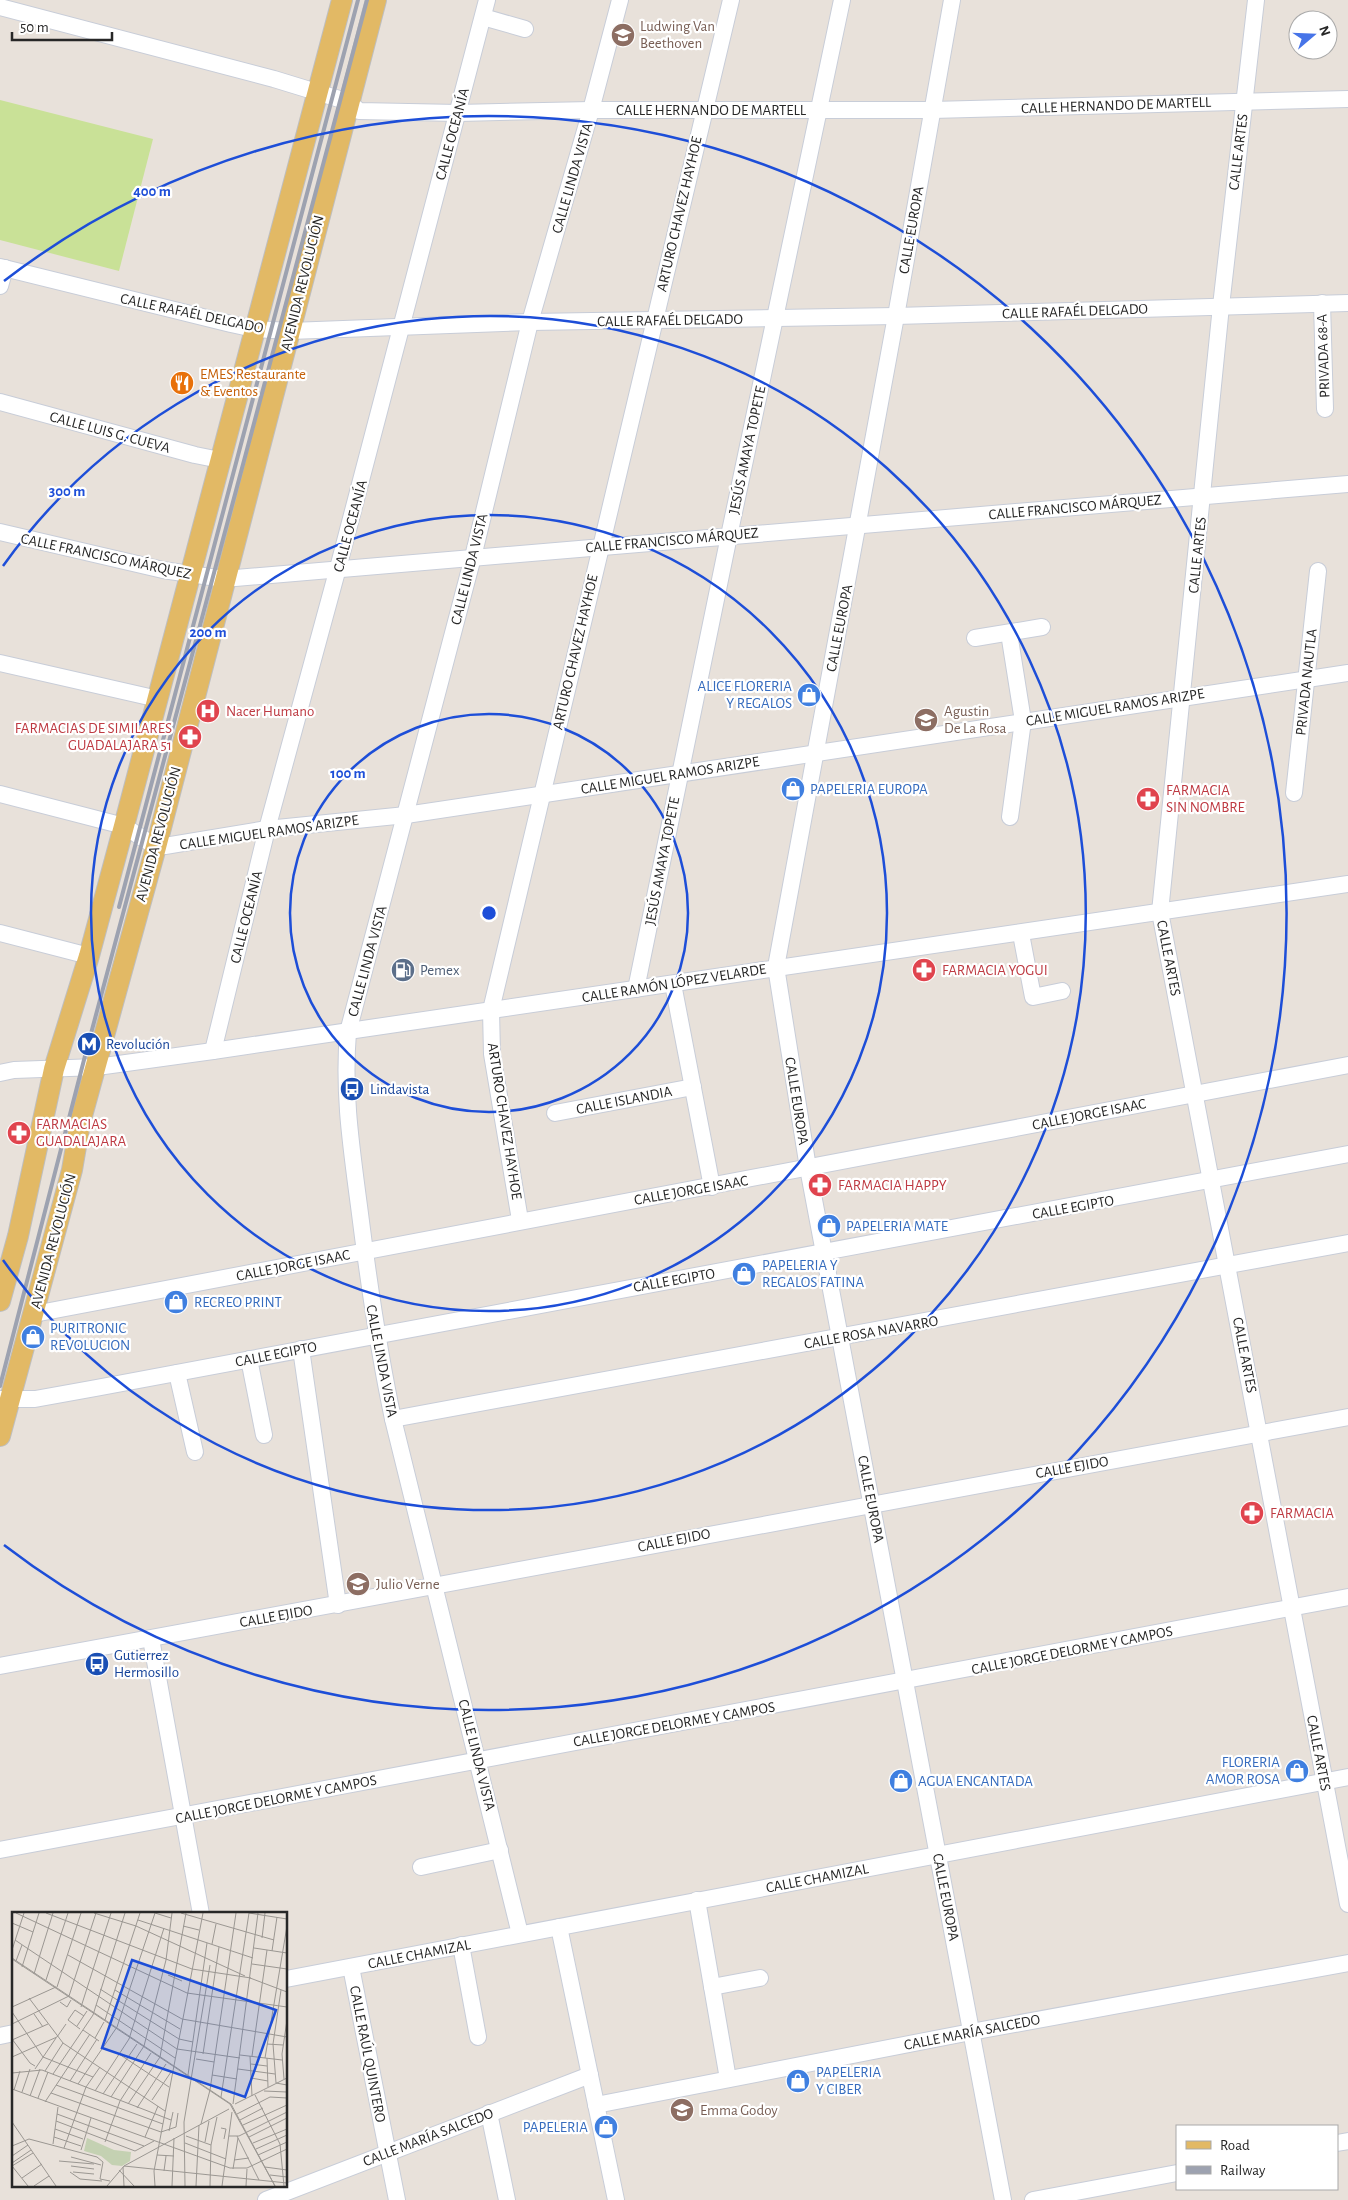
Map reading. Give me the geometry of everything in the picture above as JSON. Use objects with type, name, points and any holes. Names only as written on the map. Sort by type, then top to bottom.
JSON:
[{"type":"main road","points":[[0,1301],[18,1236],[54,1069],[89,956],[342,0]]},
{"type":"main road","name":"AVENIDA REVOLUCIÓN","points":[[0,1436],[4,1399],[34,1314],[72,1170],[80,1123],[97,1067],[156,847],[224,579],[376,0]]},
{"type":"street","name":"CALLE OCEANÍA","points":[[213,1051],[267,829],[402,327],[487,0]]},
{"type":"street","name":"CALLE LINDA VISTA","points":[[520,1934],[479,1760],[393,1419],[376,1335],[364,1252],[348,1125],[345,1072],[348,1032],[406,815],[530,322],[591,110],[620,0]]},
{"type":"street","name":"ARTURO CHAVEZ HAYHOE","points":[[520,1220],[492,1054],[491,1010],[599,546],[731,0]]},
{"type":"street","name":"JESÚS AMAYA TOPETE","points":[[636,989],[842,0]]},
{"type":"street","name":"CALLE EUROPA","points":[[952,0],[858,526],[776,967],[808,1168],[1003,2200]]},
{"type":"street","name":"CALLE ARTES","points":[[1256,0],[1221,306],[1160,912],[1348,1904]]},
{"type":"street","name":"CALLE HERNANDO DE MARTELL","points":[[0,7],[274,78],[349,102],[360,111],[458,113],[591,110],[932,110],[1348,99]]},
{"type":"street","points":[[483,17],[525,29]]},
{"type":"street","points":[[0,286],[2,268]]},
{"type":"street","name":"CALLE RAFAÉL DELGADO","points":[[2,268],[254,329],[290,331],[530,322],[896,316],[1348,302]]},
{"type":"street","name":"PRIVADA 68-A","points":[[1322,303],[1325,409]]},
{"type":"street","name":"CALLE LUIS G. CUEVA","points":[[0,402],[195,455],[220,460]]},
{"type":"street","name":"CALLE FRANCISCO MÁRQUEZ","points":[[0,532],[163,570],[224,579],[1348,484]]},
{"type":"street","name":"PRIVADA NAUTLA","points":[[1294,792],[1318,571]]},
{"type":"street","points":[[974,638],[1042,627]]},
{"type":"street","points":[[1009,633],[1023,721],[1010,817]]},
{"type":"street","points":[[0,663],[158,699]]},
{"type":"street","name":"CALLE MIGUEL RAMOS ARIZPE","points":[[156,847],[267,829],[406,815],[1348,673]]},
{"type":"street","points":[[0,794],[124,826],[156,847]]},
{"type":"street","name":"CALLE RAMÓN LÓPEZ VELARDE","points":[[5,1069],[97,1067],[348,1032],[776,967],[1020,934],[1348,884]]},
{"type":"street","points":[[0,932],[89,956]]},
{"type":"street","points":[[1020,934],[1033,997],[1062,991]]},
{"type":"street","points":[[673,984],[712,1187]]},
{"type":"street","name":"CALLE JORGE ISAAC","points":[[34,1314],[364,1252],[520,1220],[712,1187],[1348,1065]]},
{"type":"street","name":"CALLE ISLANDIA","points":[[555,1113],[693,1087]]},
{"type":"street","name":"CALLE EGIPTO","points":[[4,1399],[44,1397],[177,1373],[1212,1181],[1348,1154]]},
{"type":"street","name":"CALLE ROSA NAVARRO","points":[[393,1419],[1348,1243]]},
{"type":"street","points":[[301,1349],[338,1605]]},
{"type":"street","points":[[249,1359],[264,1435]]},
{"type":"street","points":[[177,1373],[195,1452]]},
{"type":"street","name":"CALLE EJIDO","points":[[0,1666],[338,1605],[872,1503],[1348,1417]]},
{"type":"street","name":"CALLE JORGE DELORME Y CAMPOS","points":[[0,1850],[905,1682],[1348,1597]]},
{"type":"street","points":[[150,1639],[201,1912]]},
{"type":"street","name":"CALLE CHAMIZAL","points":[[288,1979],[1348,1777]]},
{"type":"street","points":[[421,1867],[500,1850]]},
{"type":"street","points":[[697,1900],[728,2079]]},
{"type":"street","points":[[559,1926],[616,2200]]},
{"type":"street","points":[[461,1945],[478,2037]]},
{"type":"street","name":"CALLE MARÍA SALCEDO","points":[[596,2104],[971,2032],[1348,1963]]},
{"type":"street","name":"CALLE RAÚL QUINTERO","points":[[351,1967],[397,2200]]},
{"type":"street","points":[[712,1987],[760,1978]]},
{"type":"street","name":"CALLE MARÍA SALCEDO","points":[[266,2200],[289,2195],[387,2152],[590,2075]]},
{"type":"street","points":[[489,2113],[507,2200]]},
{"type":"street","points":[[1033,2200],[1176,2173]]},
{"type":"green space","points":[[0,100],[153,139],[119,271],[0,240]]},
{"type":"railway","points":[[119,907],[358,0]]},
{"type":"railway","points":[[0,1386],[85,1056],[367,0]]},
{"type":"place","name":"Ludwing Van Beethoven","points":[[623,35]]},
{"type":"place","name":"EMES Restaurante & Eventos","points":[[182,383]]},
{"type":"place","name":"ALICE FLORERIA Y REGALOS","points":[[809,695]]},
{"type":"place","name":"Nacer Humano","points":[[208,711]]},
{"type":"place","name":"Agustin De La Rosa","points":[[926,720]]},
{"type":"place","name":"FARMACIAS DE SIMILARES GUADALAJARA 51","points":[[190,737]]},
{"type":"place","name":"PAPELERIA EUROPA","points":[[793,789]]},
{"type":"place","name":"FARMACIA SIN NOMBRE","points":[[1148,799]]},
{"type":"place","name":"Pemex","points":[[403,970]]},
{"type":"place","name":"FARMACIA YOGUI","points":[[924,970]]},
{"type":"place","name":"Revolución","points":[[89,1044]]},
{"type":"place","name":"Lindavista","points":[[352,1089]]},
{"type":"place","name":"FARMACIAS GUADALAJARA","points":[[19,1133]]},
{"type":"place","name":"FARMACIA HAPPY","points":[[820,1185]]},
{"type":"place","name":"PAPELERIA MATE","points":[[829,1226]]},
{"type":"place","name":"PAPELERIA Y REGALOS FATINA","points":[[744,1274]]},
{"type":"place","name":"RECREO PRINT","points":[[176,1302]]},
{"type":"place","name":"PURITRONIC REVOLUCION","points":[[33,1337]]},
{"type":"place","name":"FARMACIA","points":[[1252,1513]]},
{"type":"place","name":"Julio Verne","points":[[358,1584]]},
{"type":"place","name":"Gutierrez Hermosillo","points":[[97,1664]]},
{"type":"place","name":"FLORERIA AMOR ROSA","points":[[1297,1771]]},
{"type":"place","name":"AGUA ENCANTADA","points":[[901,1781]]},
{"type":"place","name":"PAPELERIA Y CIBER","points":[[798,2081]]},
{"type":"place","name":"Emma Godoy","points":[[682,2110]]},
{"type":"place","name":"PAPELERIA","points":[[606,2127]]}]
